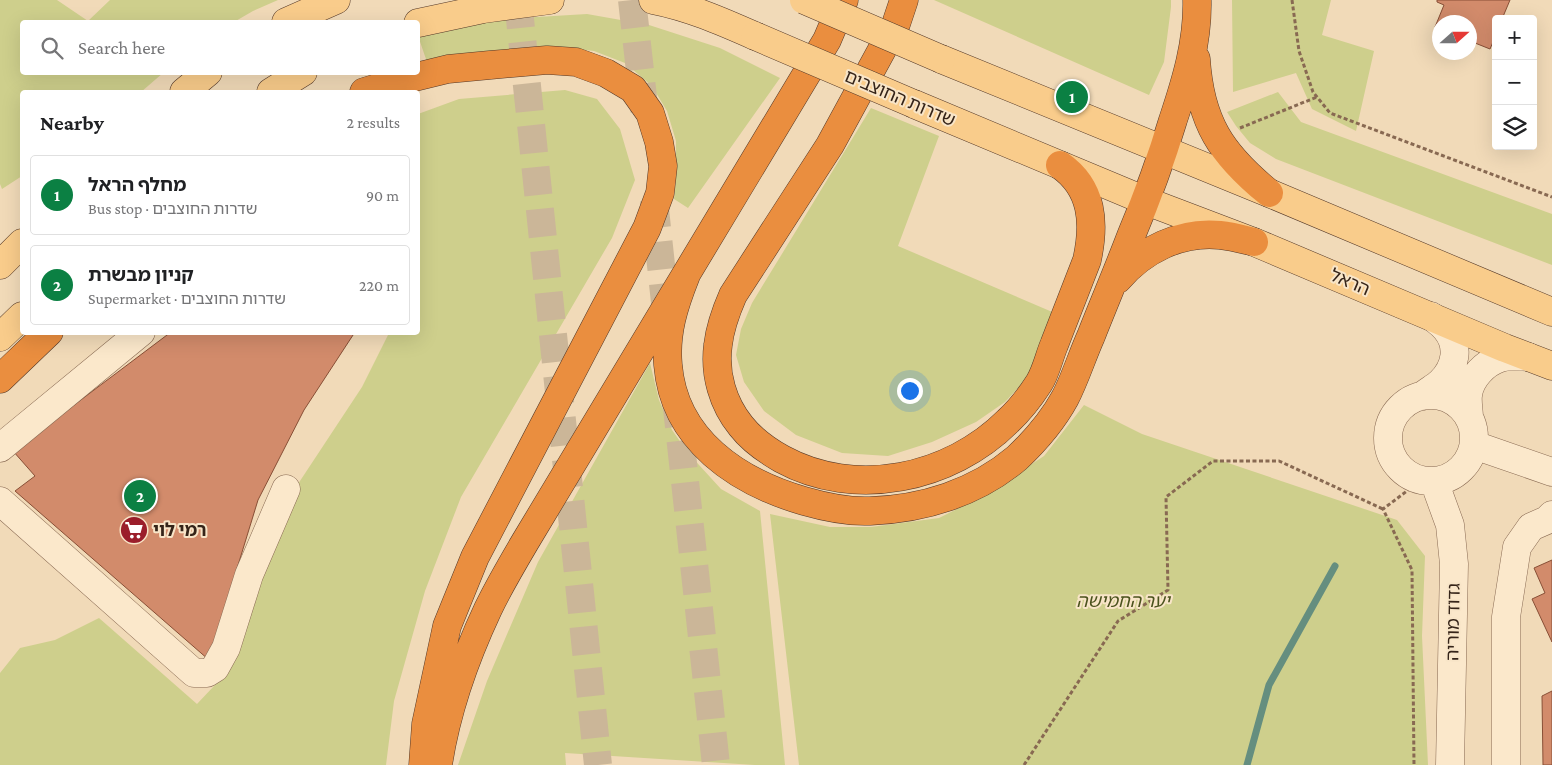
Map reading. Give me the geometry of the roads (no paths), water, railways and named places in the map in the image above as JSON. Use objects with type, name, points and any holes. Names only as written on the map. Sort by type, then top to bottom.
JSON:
[{"type":"highway","points":[[438,765],[440,748],[460,677],[488,608],[525,542],[827,40],[844,0]]},
{"type":"highway","points":[[904,0],[896,24],[830,145],[733,295],[723,321],[717,346],[717,370],[722,394],[732,415],[748,435],[768,452],[794,465],[824,476],[855,480],[885,479],[913,474],[940,466],[965,454],[988,439],[1008,422],[1026,402],[1040,381],[1087,260],[1090,247],[1091,223],[1088,202],[1075,177],[1060,165]]},
{"type":"highway","points":[[1197,0],[1196,65],[1200,91],[1209,123],[1226,152],[1269,193]]},
{"type":"highway","points":[[686,275],[675,300],[670,323],[667,345],[668,367],[672,388],[679,408],[702,444],[718,459],[736,473],[780,494],[824,507],[867,512],[908,508],[948,498],[983,481],[1016,458],[1043,430],[1065,397],[1146,201],[1165,150],[1188,75],[1196,34]]},
{"type":"highway","points":[[370,90],[448,69],[547,60],[576,62],[606,73],[633,89],[650,113],[659,142],[663,166],[660,193],[647,228],[475,557],[447,626],[426,724],[423,765]]},
{"type":"highway","points":[[1110,288],[1136,261],[1157,247],[1175,239],[1205,234],[1254,242]]},
{"type":"highway","points":[[0,379],[46,335]]},
{"type":"main road","points":[[291,20],[336,0]]},
{"type":"main road","points":[[420,24],[483,9],[550,0]]},
{"type":"main road","name":"שדרות החוצבים","points":[[653,0],[677,4],[705,14],[1146,201]]},
{"type":"main road","points":[[804,0],[941,59],[1269,193],[1524,302],[1552,312]]},
{"type":"main road","points":[[186,90],[204,75]]},
{"type":"main road","points":[[274,90],[298,75]]},
{"type":"main road","name":"הראל","points":[[1146,201],[1254,242],[1540,361]]},
{"type":"main road","points":[[0,265],[20,245]]},
{"type":"main road","points":[[0,337],[20,318]]},
{"type":"street","points":[[1422,396],[1436,395],[1449,399],[1461,407],[1469,418],[1474,431],[1474,445],[1469,458],[1460,470],[1448,478],[1427,481],[1409,476],[1393,459],[1389,447],[1388,434],[1392,421],[1399,409],[1410,401],[1422,396],[1441,382],[1455,360],[1453,342],[1446,329],[1431,316]]},
{"type":"street","points":[[0,448],[137,335]]},
{"type":"street","points":[[1469,418],[1468,395],[1471,383],[1478,372],[1500,358],[1515,356],[1540,361]]},
{"type":"street","points":[[1474,445],[1552,472]]},
{"type":"street","name":"גדוד מוריה","points":[[1427,481],[1450,525],[1454,564],[1450,765]]},
{"type":"street","points":[[0,501],[194,673],[207,673],[215,668],[226,648],[249,575],[286,489]]},
{"type":"street","points":[[1506,765],[1506,617],[1517,547],[1531,527],[1548,520],[1552,515]]},
{"type":"waterway","points":[[1247,765],[1269,685],[1335,566]]},
{"type":"tunnel","points":[[518,0],[598,765]]},
{"type":"tunnel","points":[[632,0],[645,115]]},
{"type":"tunnel","points":[[654,200],[667,321]]},
{"type":"tunnel","points":[[676,399],[716,765]]},
{"type":"place","name":"מחלף הראל","points":[[1072,97]]},
{"type":"place","name":"קניון מבשרת","points":[[140,496]]},
{"type":"place","name":"רמי לוי","points":[[134,530]]},
{"type":"park label","name":"יער החמישה","points":[[1123,601]]}]
